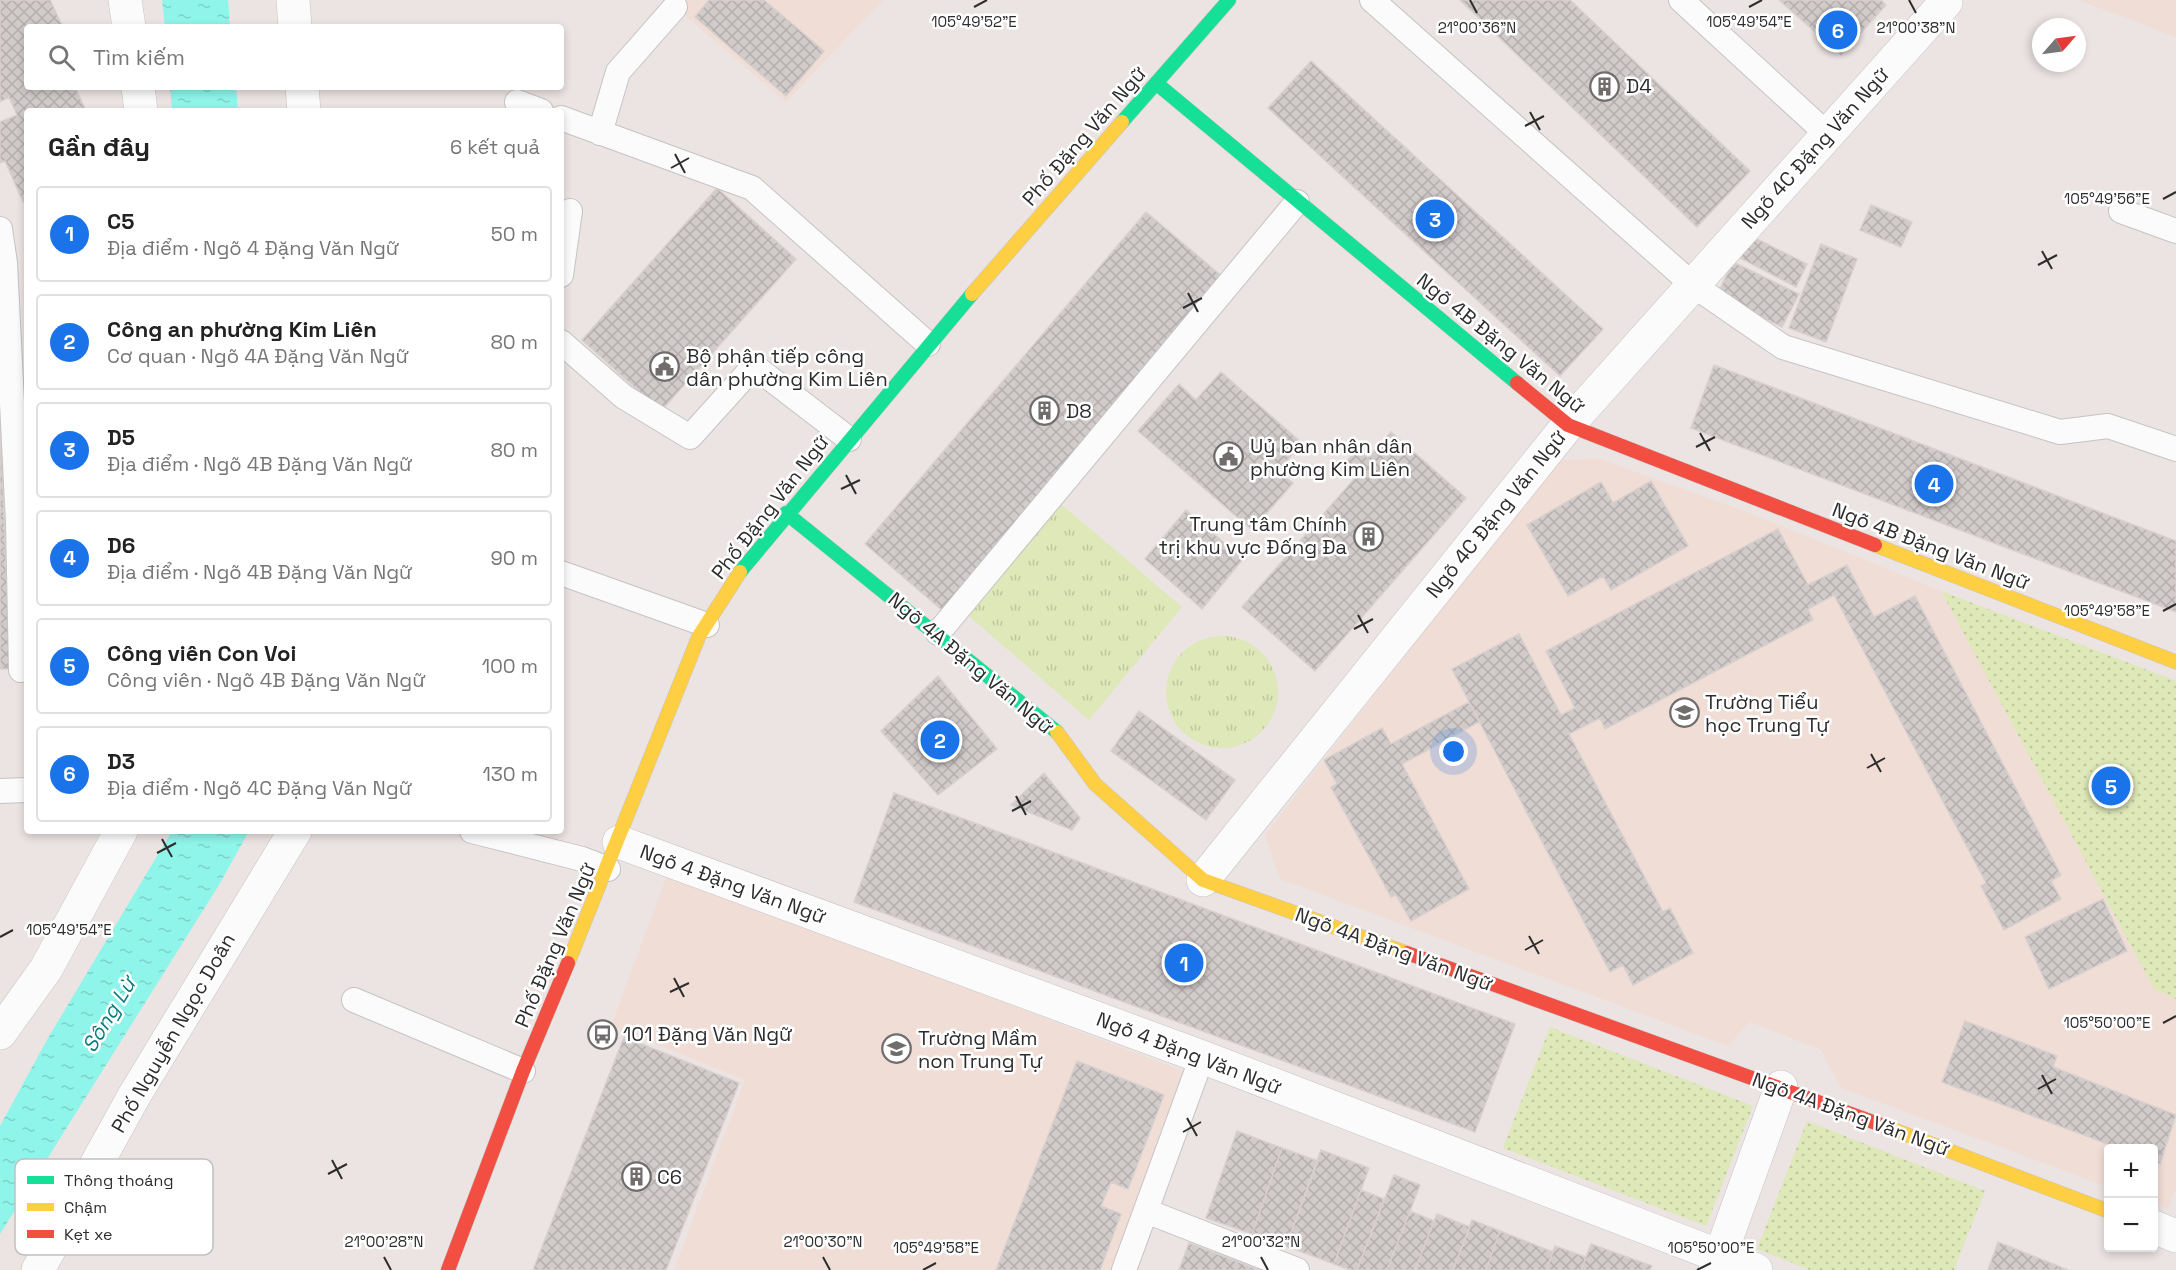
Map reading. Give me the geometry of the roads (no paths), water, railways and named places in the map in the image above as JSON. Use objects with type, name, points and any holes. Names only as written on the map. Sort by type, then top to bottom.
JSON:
[{"type":"street","points":[[125,0],[129,24]]},
{"type":"street","points":[[293,0],[296,24]]},
{"type":"street","name":"Phố Đặng Văn Ngữ","points":[[448,1270],[523,1071],[614,855],[699,636],[742,568],[786,513],[928,344],[1229,0]]},
{"type":"street","name":"Ngõ 4C Đặng Văn Ngữ","points":[[1203,880],[1568,425],[1946,2],[1943,0]]},
{"type":"street","name":"Ngõ 4B Đặng Văn Ngữ","points":[[1156,83],[1568,425],[2176,662]]},
{"type":"street","points":[[138,90],[141,108]]},
{"type":"street","points":[[302,90],[304,108]]},
{"type":"street","name":"Ngõ 4A Đặng Văn Ngữ","points":[[786,513],[1052,726],[1095,784],[1203,880],[1781,1088],[2104,1208]]},
{"type":"street","points":[[0,1033],[46,969],[119,834]]},
{"type":"street","name":"Phố Nguyễn Ngọc Doãn","points":[[99,1159],[134,1096],[293,834]]},
{"type":"street","name":"Ngõ 4 Đặng Văn Ngữ","points":[[614,855],[1202,1057],[1718,1263],[1756,1270]]},
{"type":"street","points":[[1718,1263],[1781,1088]]},
{"type":"street","points":[[2158,1229],[2176,1236]]},
{"type":"street","name":"Phố Nguyễn Ngọc Doãn","points":[[38,1270],[46,1255]]},
{"type":"lane","points":[[1372,0],[1693,285],[1783,347],[2060,432],[2108,426],[2176,448]]},
{"type":"lane","points":[[1681,0],[1827,134]]},
{"type":"lane","points":[[600,133],[618,72],[675,7]]},
{"type":"lane","points":[[517,102],[533,108]]},
{"type":"lane","points":[[564,119],[752,188],[928,344]]},
{"type":"lane","points":[[938,633],[1297,202]]},
{"type":"lane","points":[[2121,210],[2176,231]]},
{"type":"lane","points":[[564,254],[570,211]]},
{"type":"lane","points":[[0,229],[16,262],[21,670]]},
{"type":"lane","points":[[564,345],[624,398],[690,437],[754,366],[849,439]]},
{"type":"lane","points":[[564,574],[707,625]]},
{"type":"lane","points":[[0,791],[24,790]]},
{"type":"lane","points":[[484,834],[582,859],[614,855]]},
{"type":"lane","points":[[354,999],[523,1071]]},
{"type":"lane","points":[[1124,1270],[1202,1057]]},
{"type":"lane","points":[[1146,1211],[1297,1270]]},
{"type":"water","points":[[162,0],[228,0],[230,24],[165,24]]},
{"type":"water","points":[[170,90],[236,90],[238,108],[172,108]]},
{"type":"water","name":"Sông Lừ","points":[[170,834],[247,834],[219,885],[47,1159],[15,1159],[15,1210],[0,1234],[0,1126],[48,1038]]},
{"type":"place","name":"D3","points":[[1838,30]]},
{"type":"place","name":"D4","points":[[1605,86]]},
{"type":"place","name":"D5","points":[[1435,219]]},
{"type":"place","name":"Bộ phận tiếp công dân phường Kim Liên","points":[[665,367]]},
{"type":"place","name":"D8","points":[[1045,411]]},
{"type":"place","name":"Uỷ ban nhân dân phường Kim Liên","points":[[1229,457]]},
{"type":"place","name":"D6","points":[[1934,484]]},
{"type":"place","name":"Trung tâm Chính trị khu vực Đống Đa","points":[[1368,536]]},
{"type":"place","name":"Trường Tiểu học Trung Tự","points":[[1684,713]]},
{"type":"place","name":"Công an phường Kim Liên","points":[[940,740]]},
{"type":"place","name":"Công viên Con Voi","points":[[2111,786]]},
{"type":"place","name":"C5","points":[[1184,963]]},
{"type":"place","name":"101 Đặng Văn Ngữ","points":[[602,1034]]},
{"type":"place","name":"Trường Mầm non Trung Tự","points":[[897,1049]]},
{"type":"place","name":"C6","points":[[636,1177]]}]
